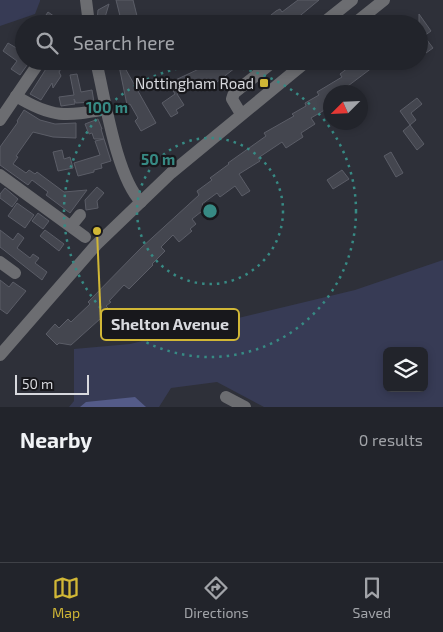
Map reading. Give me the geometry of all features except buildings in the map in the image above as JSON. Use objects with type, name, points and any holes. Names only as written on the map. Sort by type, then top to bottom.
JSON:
[{"type":"street","points":[[86,0],[88,15]]},
{"type":"street","points":[[333,15],[352,0]]},
{"type":"street","points":[[365,15],[384,0]]},
{"type":"street","points":[[0,120],[34,70]]},
{"type":"street","points":[[98,70],[119,158],[136,196],[141,202]]},
{"type":"street","points":[[241,114],[232,99],[234,93],[263,70]]},
{"type":"street","points":[[2,349],[96,245],[141,202],[198,149],[296,70]]},
{"type":"street","points":[[16,96],[30,105],[47,112],[70,115],[108,109]]},
{"type":"street","points":[[0,175],[85,237]]},
{"type":"street","points":[[71,226],[80,215]]},
{"type":"street","points":[[0,262],[15,272]]},
{"type":"street","points":[[226,397],[244,407]]},
{"type":"shaded area","points":[[0,0],[40,0],[35,14],[15,15],[15,21],[0,26]]},
{"type":"shaded area","points":[[443,260],[443,407],[264,407],[217,382],[171,388],[159,407],[69,407],[74,401],[74,349],[130,344],[355,290]]},
{"type":"shaded area","points":[[135,397],[146,407],[80,407],[86,402]]},
{"type":"place","name":"Nottingham Road","points":[[264,83]]},
{"type":"place","name":"Shelton Avenue","points":[[97,231]]}]
